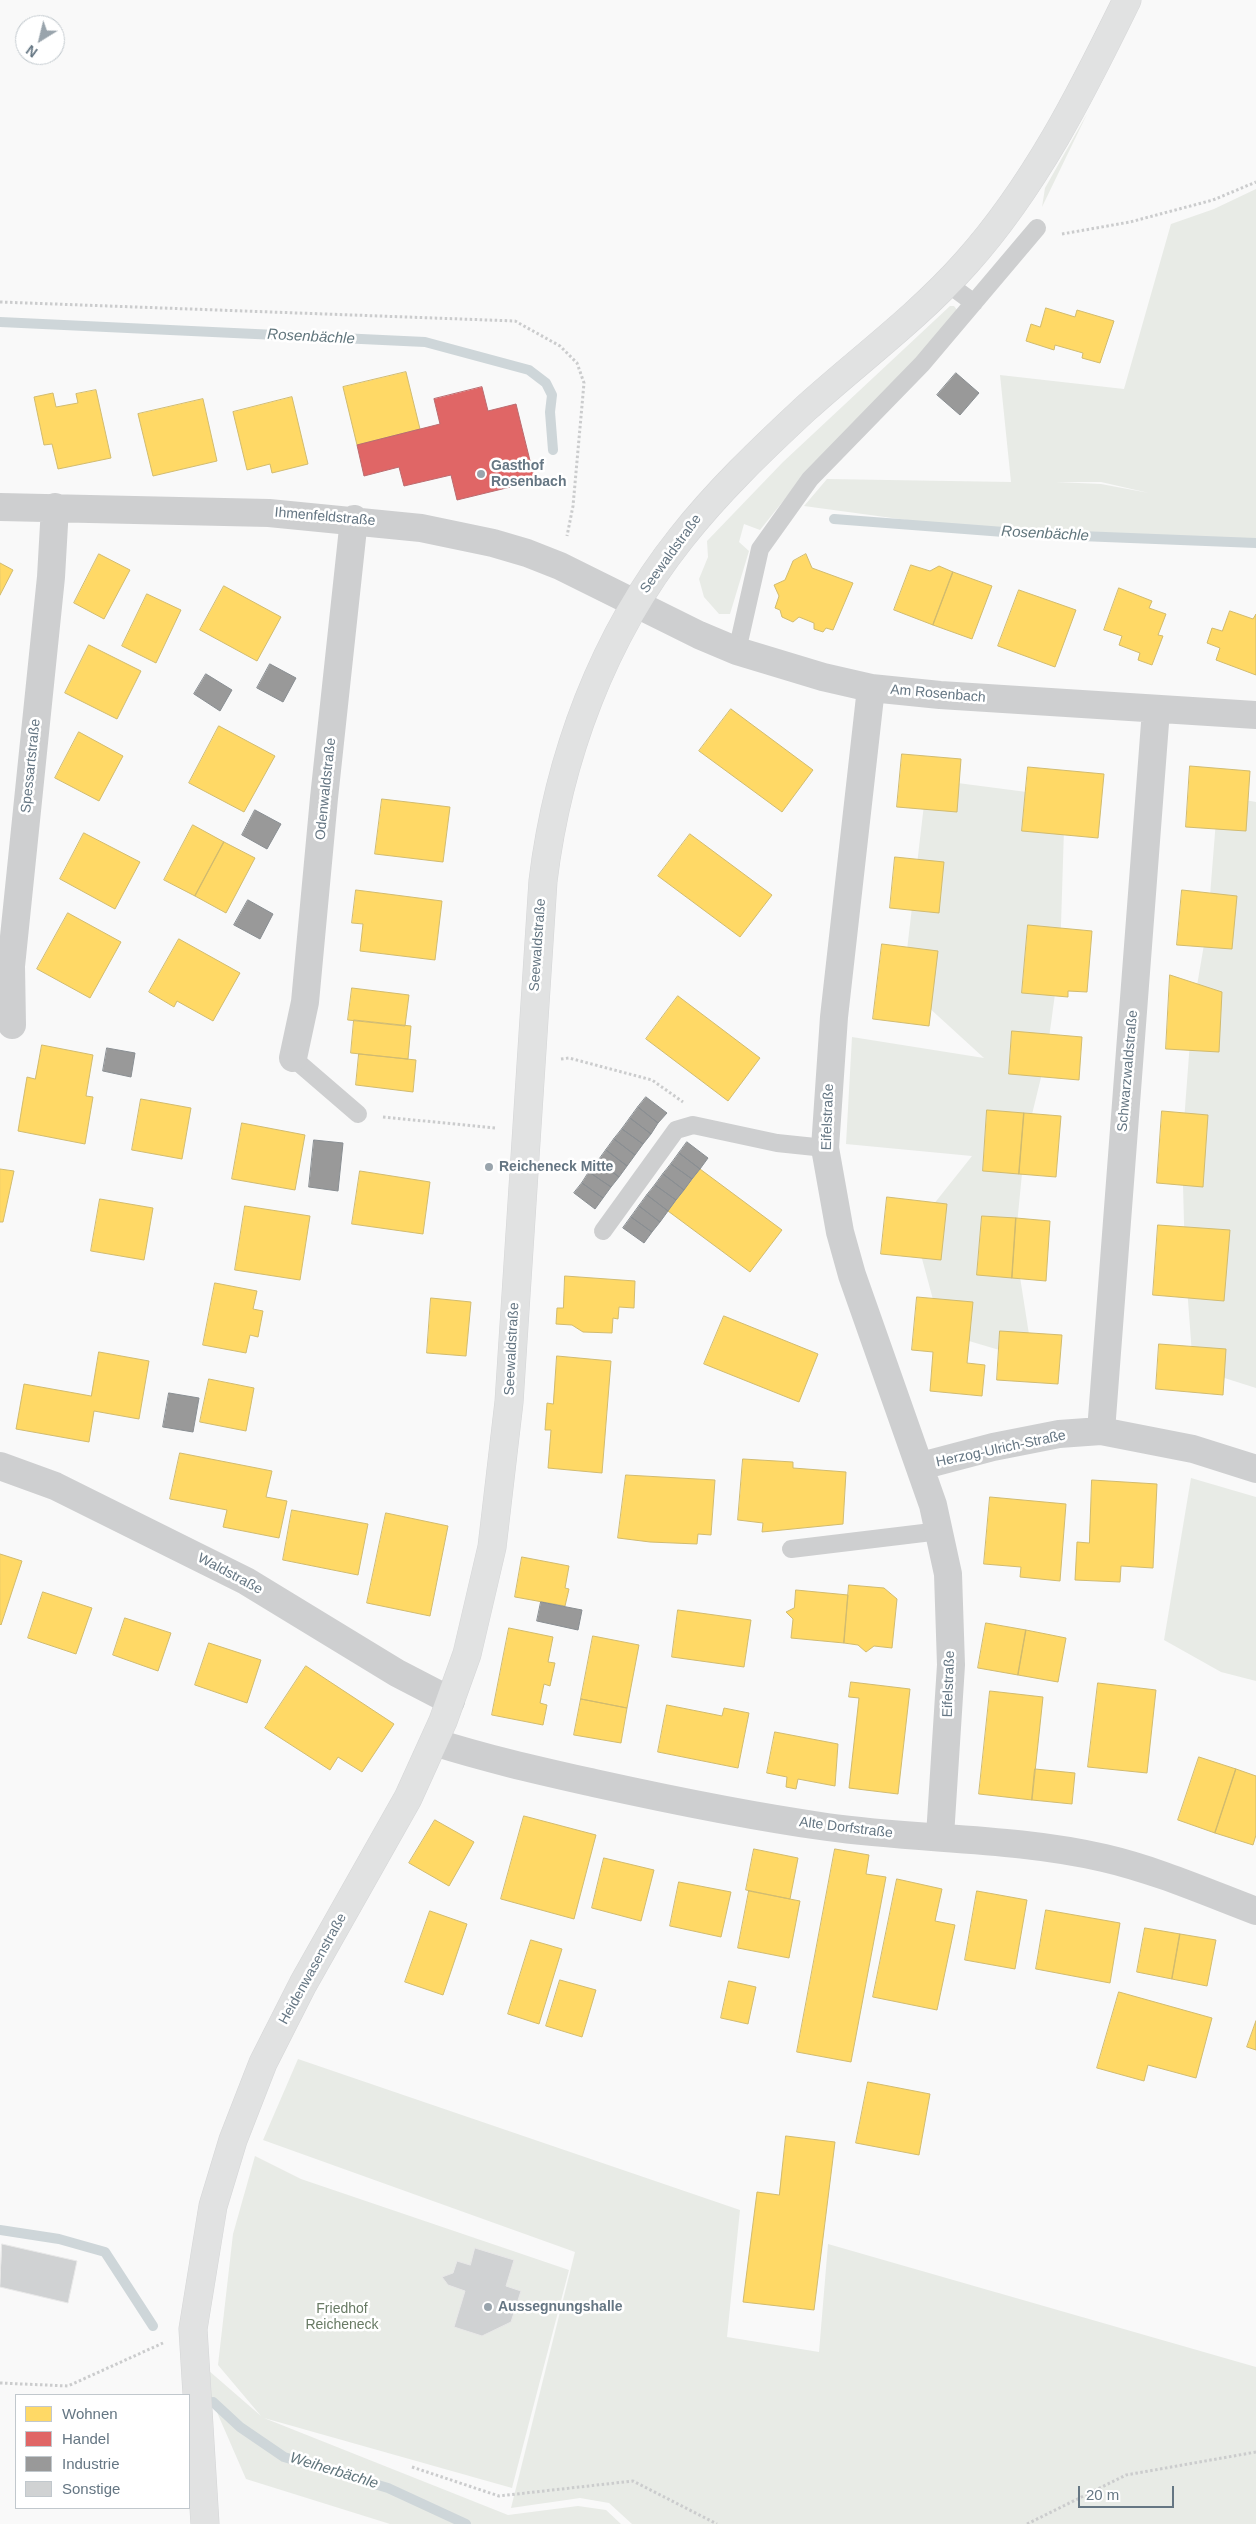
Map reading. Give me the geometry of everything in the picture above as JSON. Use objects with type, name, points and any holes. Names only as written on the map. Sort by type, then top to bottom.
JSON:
[{"type":"street","name":"Seewaldstraße","points":[[434,1742],[467,1654],[481,1601],[498,1507],[509,1402],[543,881],[556,800],[571,746],[586,708],[636,604],[680,539],[730,482],[818,398],[948,283],[988,238],[1029,181],[1072,108],[1127,0]]},
{"type":"street","name":"Ihmenfeldstraße","points":[[0,507],[251,512],[354,519],[455,534],[518,550],[560,566],[636,604]]},
{"type":"street","name":"Spessartstraße","points":[[12,1025],[11,966],[51,577],[55,507]]},
{"type":"street","name":"Odenwaldstraße","points":[[293,1058],[306,1002],[324,798],[354,519]]},
{"type":"street","name":"Am Rosenbach","points":[[636,604],[736,651],[822,678],[871,688],[1156,710],[1256,715]]},
{"type":"street","name":"Eifelstraße","points":[[871,688],[834,1017],[825,1148],[840,1232],[852,1275],[921,1466],[940,1531],[948,1574],[951,1629],[948,1722],[940,1836]]},
{"type":"street","name":"Schwarzwaldstraße","points":[[1101,1431],[1156,710]]},
{"type":"street","name":"Herzog-Ulrich-Straße","points":[[921,1466],[993,1447],[1059,1434],[1101,1431],[1193,1449],[1256,1469]]},
{"type":"street","name":"Waldstraße","points":[[0,1466],[54,1486],[246,1582],[397,1673],[450,1701]]},
{"type":"street","name":"Alte Dorfstraße","points":[[434,1742],[520,1766],[758,1817],[867,1832],[940,1836],[1031,1846],[1103,1858],[1141,1869],[1256,1911]]},
{"type":"street","name":"Heidenwasenstraße","points":[[205,2524],[193,2329],[213,2206],[233,2140],[267,2055],[303,1984],[404,1806],[434,1742]]},
{"type":"lane","points":[[736,651],[760,549],[810,478],[922,364],[1037,228]]},
{"type":"lane","points":[[948,283],[974,303]]},
{"type":"lane","points":[[293,1058],[358,1114]]},
{"type":"lane","points":[[603,1230],[676,1130],[693,1125],[777,1143],[825,1148]]},
{"type":"lane","points":[[791,1549],[940,1531]]},
{"type":"path","points":[[1037,228],[1053,235],[1130,222],[1213,200],[1256,182]]},
{"type":"path","points":[[0,302],[515,321],[560,346],[577,364],[584,383],[573,506],[560,566]]},
{"type":"path","points":[[531,1053],[568,1058],[652,1080],[686,1104],[693,1125]]},
{"type":"path","points":[[358,1114],[526,1133]]},
{"type":"path","points":[[0,2383],[68,2386],[193,2329]]},
{"type":"path","points":[[1027,2524],[1126,2475],[1256,2452]]},
{"type":"path","points":[[412,2467],[499,2496],[633,2481],[717,2524]]},
{"type":"green space","points":[[1087,114],[1042,207],[1045,188]]},
{"type":"green space","points":[[1256,189],[1256,545],[1017,535],[804,506],[827,479],[1011,482],[1000,375],[1124,389],[1171,224],[1214,209]],"holes":[[[1056,482],[1101,482],[1149,493],[1101,484]]]},
{"type":"green space","points":[[950,306],[954,306],[958,311],[957,316],[804,475],[760,530],[744,524],[739,542],[749,551],[730,614],[719,614],[704,597],[699,579],[708,557],[707,541],[783,462]]},
{"type":"green space","points":[[927,779],[1065,797],[1060,957],[1047,1053],[1025,1143],[1015,1245],[1033,1360],[942,1333],[914,1229],[972,1156],[846,1144],[852,1037],[984,1058],[903,984]]},
{"type":"green space","points":[[1218,795],[1256,802],[1256,1388],[1193,1368],[1185,1260],[1182,1148],[1192,1015],[1208,921]]},
{"type":"green space","points":[[1191,1478],[1256,1497],[1256,1681],[1221,1672],[1164,1640]]},
{"type":"green space","points":[[298,2059],[740,2210],[727,2337],[819,2352],[828,2244],[1256,2367],[1256,2524],[632,2524],[609,2503],[580,2498],[511,2508],[575,2252],[263,2140]]},
{"type":"green space","name":"Friedhof Reicheneck","points":[[255,2156],[301,2179],[569,2270],[512,2488],[264,2418],[508,2515],[578,2506],[606,2510],[621,2524],[390,2524],[246,2479],[193,2357],[261,2416],[218,2365],[233,2234]]},
{"type":"building: Wohnen","points":[[1046,308],[1075,317],[1077,310],[1114,321],[1100,363],[1082,358],[1083,353],[1055,345],[1054,350],[1026,341],[1031,324],[1040,327]]},
{"type":"building: Wohnen","points":[[406,372],[420,429],[357,445],[343,387]]},
{"type":"building: Wohnen","points":[[96,390],[111,458],[58,469],[52,444],[44,445],[34,397],[53,393],[56,407],[78,403],[76,394]]},
{"type":"building: Wohnen","points":[[292,397],[308,464],[272,473],[270,464],[247,470],[233,412]]},
{"type":"building: Wohnen","points":[[203,399],[217,461],[153,476],[138,414]]},
{"type":"building: Wohnen","points":[[99,554],[130,570],[104,619],[74,603]]},
{"type":"building: Wohnen","points":[[806,554],[812,568],[853,583],[833,630],[826,628],[823,632],[814,629],[814,623],[799,617],[793,622],[782,617],[780,610],[775,608],[779,596],[774,585],[785,580],[793,561]]},
{"type":"building: Wohnen","points":[[0,563],[13,570],[0,595]]},
{"type":"building: Wohnen","points":[[911,565],[930,571],[939,566],[953,572],[933,625],[894,610]]},
{"type":"building: Wohnen","points":[[953,572],[992,586],[972,639],[933,625]]},
{"type":"building: Wohnen","points":[[224,586],[281,617],[257,661],[200,630]]},
{"type":"building: Wohnen","points":[[1119,588],[1152,601],[1149,608],[1166,614],[1158,635],[1163,636],[1152,665],[1138,660],[1140,653],[1119,645],[1122,636],[1104,630]]},
{"type":"building: Wohnen","points":[[1019,590],[1076,610],[1055,667],[998,646]]},
{"type":"building: Wohnen","points":[[147,594],[181,610],[156,663],[122,646]]},
{"type":"building: Wohnen","points":[[1230,611],[1253,619],[1256,614],[1256,675],[1216,660],[1220,648],[1207,643],[1212,628],[1222,631]]},
{"type":"building: Wohnen","points":[[89,645],[141,671],[117,719],[65,693]]},
{"type":"building: Wohnen","points":[[731,709],[813,770],[782,812],[699,751]]},
{"type":"building: Wohnen","points":[[219,726],[275,756],[244,812],[189,783]]},
{"type":"building: Wohnen","points":[[79,732],[123,756],[99,801],[55,778]]},
{"type":"building: Wohnen","points":[[902,754],[961,759],[957,812],[897,807]]},
{"type":"building: Wohnen","points":[[1190,766],[1250,771],[1246,831],[1186,827]]},
{"type":"building: Wohnen","points":[[1028,767],[1104,774],[1098,838],[1022,831]]},
{"type":"building: Wohnen","points":[[382,799],[450,807],[443,862],[375,854]]},
{"type":"building: Wohnen","points":[[193,825],[224,842],[195,896],[164,880]]},
{"type":"building: Wohnen","points":[[84,833],[140,862],[115,909],[60,879]]},
{"type":"building: Wohnen","points":[[690,834],[772,895],[740,937],[658,876]]},
{"type":"building: Wohnen","points":[[224,842],[255,858],[226,913],[195,896]]},
{"type":"building: Wohnen","points":[[895,857],[944,862],[939,913],[890,908]]},
{"type":"building: Wohnen","points":[[356,890],[442,901],[435,960],[360,951],[363,924],[352,923]]},
{"type":"building: Wohnen","points":[[1182,890],[1237,896],[1232,949],[1177,945]]},
{"type":"building: Wohnen","points":[[68,913],[121,942],[90,998],[37,969]]},
{"type":"building: Wohnen","points":[[1028,925],[1092,931],[1087,992],[1068,991],[1068,997],[1022,993]]},
{"type":"building: Wohnen","points":[[179,939],[240,973],[213,1021],[177,1001],[174,1007],[149,992]]},
{"type":"building: Wohnen","points":[[882,944],[938,951],[929,1026],[873,1019]]},
{"type":"building: Wohnen","points":[[1170,975],[1222,992],[1219,1052],[1166,1049]]},
{"type":"building: Wohnen","points":[[352,988],[409,995],[405,1026],[348,1020]]},
{"type":"building: Wohnen","points":[[678,996],[760,1058],[728,1101],[646,1039]]},
{"type":"building: Wohnen","points":[[354,1020],[411,1026],[408,1059],[351,1053]]},
{"type":"building: Wohnen","points":[[1012,1031],[1082,1037],[1079,1080],[1009,1074]]},
{"type":"building: Wohnen","points":[[42,1045],[93,1055],[86,1096],[93,1097],[85,1144],[18,1131],[27,1077],[35,1079]]},
{"type":"building: Wohnen","points":[[359,1054],[416,1060],[413,1092],[356,1085]]},
{"type":"building: Wohnen","points":[[141,1099],[191,1108],[182,1159],[132,1150]]},
{"type":"building: Wohnen","points":[[987,1110],[1024,1113],[1019,1174],[983,1171]]},
{"type":"building: Wohnen","points":[[1162,1111],[1208,1115],[1203,1187],[1157,1183]]},
{"type":"building: Wohnen","points":[[1024,1113],[1061,1116],[1056,1177],[1019,1174]]},
{"type":"building: Wohnen","points":[[242,1123],[305,1135],[295,1190],[232,1179]]},
{"type":"building: Wohnen","points":[[0,1169],[14,1171],[3,1222],[0,1222]]},
{"type":"building: Wohnen","points":[[700,1169],[782,1230],[750,1272],[668,1211]]},
{"type":"building: Wohnen","points":[[360,1171],[430,1182],[423,1234],[352,1224]]},
{"type":"building: Wohnen","points":[[887,1197],[947,1204],[941,1260],[881,1254]]},
{"type":"building: Wohnen","points":[[100,1199],[153,1208],[144,1260],[91,1251]]},
{"type":"building: Wohnen","points":[[245,1206],[310,1216],[300,1280],[235,1270]]},
{"type":"building: Wohnen","points":[[982,1216],[1016,1218],[1012,1278],[977,1275]]},
{"type":"building: Wohnen","points":[[1016,1218],[1050,1221],[1046,1281],[1012,1278]]},
{"type":"building: Wohnen","points":[[1158,1225],[1230,1230],[1224,1301],[1153,1295]]},
{"type":"building: Wohnen","points":[[565,1276],[635,1281],[634,1308],[619,1307],[618,1319],[613,1318],[612,1333],[583,1332],[572,1325],[556,1324],[557,1308],[563,1308]]},
{"type":"building: Wohnen","points":[[215,1283],[257,1291],[253,1309],[263,1311],[258,1337],[250,1335],[246,1353],[203,1345]]},
{"type":"building: Wohnen","points":[[917,1297],[973,1302],[967,1363],[985,1365],[982,1396],[930,1391],[933,1352],[912,1350]]},
{"type":"building: Wohnen","points":[[431,1298],[471,1302],[466,1356],[427,1353]]},
{"type":"building: Wohnen","points":[[724,1316],[818,1354],[799,1402],[704,1364]]},
{"type":"building: Wohnen","points":[[1000,1331],[1062,1335],[1058,1384],[997,1380]]},
{"type":"building: Wohnen","points":[[1159,1344],[1226,1349],[1223,1395],[1156,1389]]},
{"type":"building: Wohnen","points":[[99,1352],[149,1361],[139,1419],[94,1411],[89,1442],[16,1429],[24,1384],[91,1396]]},
{"type":"building: Wohnen","points":[[557,1356],[611,1361],[602,1473],[548,1468],[551,1430],[545,1430],[547,1403],[553,1404]]},
{"type":"building: Wohnen","points":[[209,1379],[254,1388],[246,1431],[200,1422]]},
{"type":"building: Wohnen","points":[[180,1453],[272,1471],[266,1497],[287,1501],[279,1538],[223,1527],[227,1510],[170,1499]]},
{"type":"building: Wohnen","points":[[743,1459],[793,1462],[793,1468],[846,1472],[843,1524],[762,1532],[763,1523],[738,1520]]},
{"type":"building: Wohnen","points":[[626,1475],[715,1480],[711,1535],[698,1534],[697,1544],[650,1542],[618,1538]]},
{"type":"building: Wohnen","points":[[1092,1480],[1157,1484],[1153,1568],[1121,1566],[1120,1582],[1075,1580],[1077,1542],[1089,1543]]},
{"type":"building: Wohnen","points":[[990,1497],[1066,1504],[1060,1581],[1020,1577],[1021,1567],[984,1564]]},
{"type":"building: Wohnen","points":[[292,1510],[368,1524],[358,1575],[283,1560]]},
{"type":"building: Wohnen","points":[[386,1513],[448,1526],[430,1616],[367,1603]]},
{"type":"building: Wohnen","points":[[0,1554],[22,1561],[1,1625],[0,1624]]},
{"type":"building: Wohnen","points":[[522,1557],[569,1566],[565,1588],[569,1589],[565,1606],[515,1597]]},
{"type":"building: Wohnen","points":[[849,1585],[884,1588],[897,1599],[892,1648],[874,1646],[866,1652],[858,1645],[844,1643]]},
{"type":"building: Wohnen","points":[[796,1590],[848,1595],[844,1643],[791,1638],[793,1619],[786,1612],[794,1608]]},
{"type":"building: Wohnen","points":[[43,1592],[92,1608],[76,1654],[28,1638]]},
{"type":"building: Wohnen","points":[[678,1610],[751,1620],[744,1667],[672,1657]]},
{"type":"building: Wohnen","points":[[125,1618],[171,1633],[158,1671],[113,1655]]},
{"type":"building: Wohnen","points":[[986,1623],[1026,1630],[1018,1675],[978,1668]]},
{"type":"building: Wohnen","points":[[509,1628],[553,1637],[548,1662],[555,1663],[550,1686],[544,1684],[540,1703],[547,1705],[543,1725],[492,1715]]},
{"type":"building: Wohnen","points":[[1026,1630],[1066,1638],[1058,1682],[1018,1675]]},
{"type":"building: Wohnen","points":[[593,1636],[639,1645],[627,1708],[581,1699]]},
{"type":"building: Wohnen","points":[[209,1643],[261,1660],[247,1703],[195,1685]]},
{"type":"building: Wohnen","points":[[306,1666],[394,1724],[362,1772],[338,1757],[330,1770],[265,1728]]},
{"type":"building: Wohnen","points":[[851,1682],[910,1689],[898,1794],[849,1788],[859,1698],[849,1697]]},
{"type":"building: Wohnen","points":[[1098,1683],[1156,1690],[1147,1773],[1088,1767]]},
{"type":"building: Wohnen","points":[[990,1691],[1043,1697],[1032,1800],[979,1794]]},
{"type":"building: Wohnen","points":[[581,1699],[627,1708],[621,1743],[574,1735]]},
{"type":"building: Wohnen","points":[[667,1705],[722,1716],[724,1708],[749,1713],[738,1768],[658,1752]]},
{"type":"building: Wohnen","points":[[775,1732],[838,1744],[835,1786],[798,1779],[796,1789],[786,1787],[787,1777],[767,1773]]},
{"type":"building: Wohnen","points":[[1199,1757],[1236,1769],[1215,1833],[1178,1820]]},
{"type":"building: Wohnen","points":[[1035,1769],[1075,1773],[1072,1804],[1032,1800]]},
{"type":"building: Wohnen","points":[[1236,1769],[1256,1776],[1256,1835],[1253,1845],[1215,1833]]},
{"type":"building: Wohnen","points":[[524,1816],[596,1835],[574,1919],[501,1899]]},
{"type":"building: Wohnen","points":[[435,1820],[474,1842],[449,1886],[409,1863]]},
{"type":"building: Wohnen","points":[[754,1849],[798,1858],[790,1899],[746,1890]]},
{"type":"building: Wohnen","points":[[835,1849],[869,1855],[866,1874],[886,1877],[851,2062],[797,2052]]},
{"type":"building: Wohnen","points":[[604,1858],[654,1870],[641,1921],[592,1908]]},
{"type":"building: Wohnen","points":[[897,1879],[942,1889],[935,1921],[955,1925],[937,2010],[873,1997]]},
{"type":"building: Wohnen","points":[[679,1882],[731,1892],[721,1937],[670,1926]]},
{"type":"building: Wohnen","points":[[749,1891],[800,1901],[789,1958],[738,1948]]},
{"type":"building: Wohnen","points":[[977,1891],[1027,1900],[1015,1969],[965,1960]]},
{"type":"building: Wohnen","points":[[1046,1910],[1120,1923],[1110,1983],[1036,1969]]},
{"type":"building: Wohnen","points":[[430,1911],[467,1924],[443,1995],[405,1982]]},
{"type":"building: Wohnen","points":[[1145,1928],[1180,1934],[1172,1979],[1137,1972]]},
{"type":"building: Wohnen","points":[[1180,1934],[1216,1940],[1207,1986],[1172,1979]]},
{"type":"building: Wohnen","points":[[531,1940],[562,1949],[539,2024],[508,2014]]},
{"type":"building: Wohnen","points":[[560,1980],[596,1990],[582,2037],[546,2026]]},
{"type":"building: Wohnen","points":[[729,1981],[756,1987],[748,2024],[721,2018]]},
{"type":"building: Wohnen","points":[[1119,1992],[1212,2018],[1196,2078],[1148,2065],[1144,2081],[1097,2068]]},
{"type":"building: Wohnen","points":[[1256,2021],[1256,2050],[1247,2047]]},
{"type":"building: Wohnen","points":[[868,2082],[930,2094],[919,2155],[856,2143]]},
{"type":"building: Wohnen","points":[[786,2136],[835,2142],[814,2310],[743,2302],[757,2192],[779,2195]]},
{"type":"building: Handel","points":[[482,387],[488,411],[516,404],[535,481],[457,500],[451,475],[404,486],[399,467],[364,476],[357,445],[440,424],[434,399]]},
{"type":"building: Industrie","points":[[956,373],[979,393],[960,415],[937,395]]},
{"type":"building: Industrie","points":[[270,664],[296,678],[283,702],[257,688]]},
{"type":"building: Industrie","points":[[206,674],[232,690],[220,711],[194,694]]},
{"type":"building: Industrie","points":[[255,810],[281,824],[267,849],[242,835]]},
{"type":"building: Industrie","points":[[248,900],[273,914],[260,939],[234,925]]},
{"type":"building: Industrie","points":[[107,1048],[135,1053],[131,1077],[103,1071]]},
{"type":"building: Industrie","points":[[646,1097],[667,1113],[658,1123],[638,1107]]},
{"type":"building: Industrie","points":[[638,1107],[658,1123],[651,1134],[630,1118]]},
{"type":"building: Industrie","points":[[630,1118],[651,1134],[643,1144],[622,1129]]},
{"type":"building: Industrie","points":[[622,1129],[643,1144],[635,1155],[614,1139]]},
{"type":"building: Industrie","points":[[614,1139],[635,1155],[627,1166],[606,1150]]},
{"type":"building: Industrie","points":[[314,1140],[343,1143],[338,1191],[309,1187]]},
{"type":"building: Industrie","points":[[687,1142],[708,1158],[700,1169],[679,1153]]},
{"type":"building: Industrie","points":[[606,1150],[627,1166],[619,1177],[598,1161]]},
{"type":"building: Industrie","points":[[679,1153],[700,1169],[692,1179],[671,1164]]},
{"type":"building: Industrie","points":[[598,1161],[619,1177],[611,1187],[589,1172]]},
{"type":"building: Industrie","points":[[671,1164],[692,1179],[684,1190],[663,1174]]},
{"type":"building: Industrie","points":[[589,1172],[611,1187],[603,1198],[582,1183]]},
{"type":"building: Industrie","points":[[663,1174],[684,1190],[676,1200],[655,1185]]},
{"type":"building: Industrie","points":[[582,1183],[603,1198],[595,1209],[574,1193]]},
{"type":"building: Industrie","points":[[655,1185],[676,1200],[668,1211],[647,1195]]},
{"type":"building: Industrie","points":[[647,1195],[668,1211],[660,1222],[639,1206]]},
{"type":"building: Industrie","points":[[639,1206],[660,1222],[652,1232],[631,1217]]},
{"type":"building: Industrie","points":[[631,1217],[652,1232],[644,1243],[623,1228]]},
{"type":"building: Industrie","points":[[169,1393],[199,1398],[193,1432],[163,1427]]},
{"type":"building: Industrie","points":[[541,1602],[582,1610],[578,1630],[537,1621]]},
{"type":"building: Sonstige","points":[[2,2244],[77,2261],[68,2303],[0,2287]]},
{"type":"building: Sonstige","name":"Aussegnungshalle","points":[[475,2248],[514,2260],[506,2286],[521,2291],[511,2322],[482,2336],[454,2327],[465,2291],[448,2285],[442,2277],[453,2273],[457,2261],[470,2265]]},
{"type":"waterway","name":"Rosenbächle","points":[[0,322],[425,342],[529,370],[546,383],[552,395],[550,412],[553,450]]},
{"type":"waterway","name":"Rosenbächle","points":[[834,519],[1030,534],[1256,543]]},
{"type":"waterway","name":"Weiherbächle","points":[[0,2230],[59,2239],[105,2252],[153,2326]]},
{"type":"waterway","name":"Weiherbächle","points":[[213,2402],[240,2427],[284,2457],[388,2488],[466,2524]]},
{"type":"place","name":"Gasthof Rosenbach","points":[[481,474]]},
{"type":"place","name":"Reicheneck Mitte","points":[[489,1167]]},
{"type":"place","name":"Aussegnungshalle","points":[[488,2307]]}]
